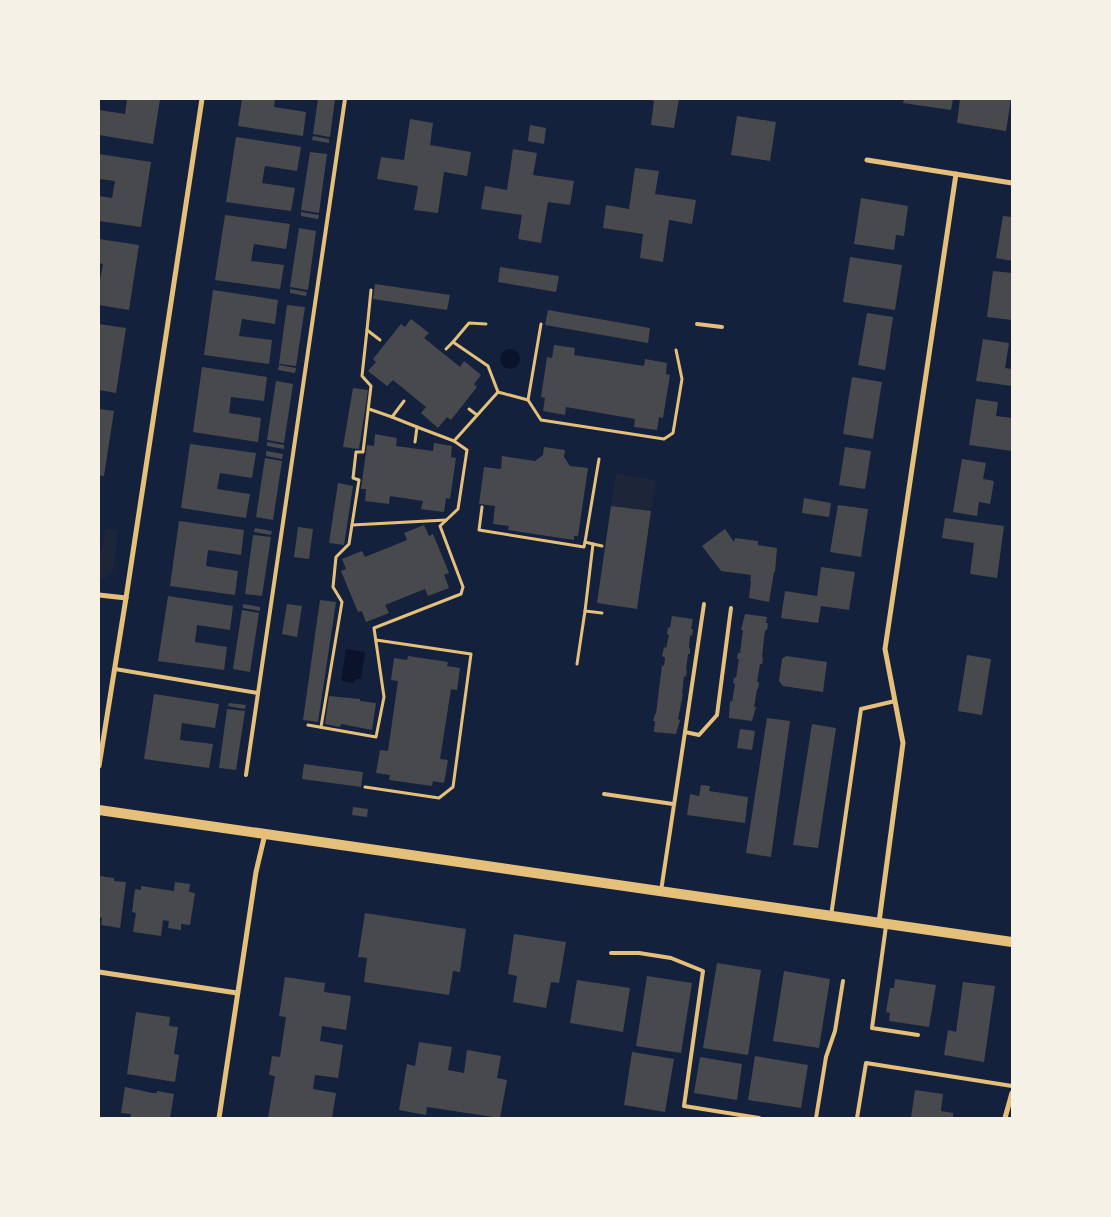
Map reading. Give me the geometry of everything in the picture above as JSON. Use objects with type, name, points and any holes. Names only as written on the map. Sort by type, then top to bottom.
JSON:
[{"type":"main road","points":[[99,810],[1012,942]]},
{"type":"street","points":[[99,766],[202,99]]},
{"type":"street","points":[[867,160],[1012,183]]},
{"type":"street","points":[[883,923],[903,743],[886,648],[956,174]]},
{"type":"street","points":[[99,595],[126,598]]},
{"type":"street","points":[[219,1118],[256,872],[265,834]]},
{"type":"street","points":[[99,972],[237,993]]},
{"type":"street","points":[[1005,1118],[1012,1093]]},
{"type":"lane","points":[[246,775],[345,99]]},
{"type":"lane","points":[[697,324],[722,327]]},
{"type":"lane","points":[[662,891],[673,804],[704,604]]},
{"type":"lane","points":[[685,732],[699,735],[716,715],[731,608]]},
{"type":"lane","points":[[115,669],[258,693]]},
{"type":"lane","points":[[831,916],[861,709],[895,702]]},
{"type":"lane","points":[[604,794],[673,804]]},
{"type":"lane","points":[[883,923],[872,1028],[918,1035]]},
{"type":"lane","points":[[611,953],[639,953],[670,958],[703,971],[684,1106],[759,1118]]},
{"type":"lane","points":[[816,1118],[826,1057],[835,1031],[843,981]]},
{"type":"lane","points":[[857,1118],[866,1063],[1012,1086]]},
{"type":"path","points":[[322,727],[342,602],[334,586],[336,557],[349,544],[359,480],[352,478],[356,452],[363,452],[371,386],[362,376],[371,290]]},
{"type":"path","points":[[446,349],[469,324],[486,324]]},
{"type":"path","points":[[528,400],[541,324]]},
{"type":"path","points":[[367,330],[380,340]]},
{"type":"path","points":[[452,342],[488,366],[498,392]]},
{"type":"path","points":[[498,392],[528,400],[541,420],[664,439],[673,433],[682,379],[676,350]]},
{"type":"path","points":[[454,441],[498,392]]},
{"type":"path","points":[[392,417],[404,401]]},
{"type":"path","points":[[308,725],[376,737],[384,697],[374,628],[461,594],[463,587],[440,526],[458,509],[467,450],[454,441],[368,409]]},
{"type":"path","points":[[469,409],[478,415]]},
{"type":"path","points":[[415,442],[417,427]]},
{"type":"path","points":[[482,507],[479,530],[584,547],[599,459]]},
{"type":"path","points":[[352,525],[446,520]]},
{"type":"path","points":[[585,542],[602,546]]},
{"type":"path","points":[[577,664],[593,544]]},
{"type":"path","points":[[585,611],[602,613]]},
{"type":"path","points":[[365,787],[439,798],[453,787],[471,654],[376,640]]},
{"type":"shaded area","points":[[510,349],[517,352],[520,359],[517,366],[510,369],[503,366],[500,359],[503,352]]},
{"type":"shaded area","points":[[616,474],[656,480],[651,511],[611,506]]},
{"type":"shaded area","points":[[105,529],[118,530],[113,571],[105,578],[99,579],[99,549],[102,549]]},
{"type":"shaded area","points":[[346,649],[365,652],[361,679],[357,679],[352,683],[341,681]]},
{"type":"building","points":[[127,99],[160,99],[153,144],[99,135],[99,110],[125,114]]},
{"type":"building","points":[[242,99],[275,99],[274,107],[306,112],[303,136],[238,126]]},
{"type":"building","points":[[318,99],[335,99],[330,137],[313,134]]},
{"type":"building","points":[[647,99],[679,99],[674,128],[651,125],[654,101]]},
{"type":"building","points":[[904,99],[953,99],[951,110],[903,103]]},
{"type":"building","points":[[960,99],[1011,99],[1006,131],[957,123]]},
{"type":"building","points":[[737,116],[776,122],[770,161],[731,155]]},
{"type":"building","points":[[410,119],[433,123],[430,145],[471,152],[467,176],[444,172],[438,213],[414,210],[418,186],[377,179],[381,157],[404,160]]},
{"type":"building","points":[[530,125],[546,128],[544,144],[528,141]]},
{"type":"building","points":[[313,136],[329,139],[329,143],[312,140]]},
{"type":"building","points":[[236,137],[301,147],[297,171],[265,166],[262,183],[295,188],[291,211],[226,202]]},
{"type":"building","points":[[513,149],[537,153],[533,175],[574,181],[570,205],[548,202],[541,243],[518,239],[522,215],[481,209],[485,186],[507,190]]},
{"type":"building","points":[[310,152],[327,154],[319,213],[301,210]]},
{"type":"building","points":[[99,154],[151,162],[141,227],[99,221],[99,196],[112,198],[115,181],[99,179]]},
{"type":"building","points":[[635,168],[659,171],[655,194],[696,200],[692,224],[669,220],[663,262],[640,258],[643,234],[603,228],[606,205],[629,209]]},
{"type":"building","points":[[861,198],[908,206],[904,236],[896,235],[894,250],[854,244]]},
{"type":"building","points":[[301,212],[319,215],[318,219],[301,216]]},
{"type":"building","points":[[225,215],[290,224],[286,249],[254,244],[251,261],[284,265],[280,289],[215,280]]},
{"type":"building","points":[[1003,216],[1012,217],[1012,261],[996,258]]},
{"type":"building","points":[[299,228],[316,231],[308,290],[290,287]]},
{"type":"building","points":[[99,239],[139,245],[129,310],[99,305],[99,280],[103,264],[99,263]]},
{"type":"building","points":[[850,257],[902,265],[895,310],[843,302]]},
{"type":"building","points":[[500,267],[559,276],[556,292],[498,282]]},
{"type":"building","points":[[993,271],[1012,273],[1012,320],[987,317]]},
{"type":"building","points":[[375,284],[450,295],[447,310],[373,299]]},
{"type":"building","points":[[290,289],[307,292],[306,296],[290,293]]},
{"type":"building","points":[[213,290],[278,300],[275,324],[242,319],[239,336],[272,340],[269,364],[204,355]]},
{"type":"building","points":[[287,305],[305,307],[296,366],[279,364]]},
{"type":"building","points":[[548,310],[650,328],[648,343],[545,325]]},
{"type":"building","points":[[867,313],[893,317],[885,370],[858,365]]},
{"type":"building","points":[[411,319],[429,333],[424,338],[460,367],[464,361],[481,375],[474,384],[477,387],[451,420],[447,417],[438,428],[421,413],[426,407],[393,380],[387,386],[368,371],[376,362],[373,359],[401,324],[405,327]]},
{"type":"building","points":[[99,324],[126,328],[116,393],[99,390]]},
{"type":"building","points":[[983,339],[1009,343],[1005,368],[1012,369],[1012,386],[976,381]]},
{"type":"building","points":[[554,345],[575,348],[574,355],[644,366],[645,359],[667,363],[666,374],[670,375],[663,418],[659,417],[657,430],[634,427],[635,419],[566,407],[565,415],[543,411],[545,398],[541,397],[547,357],[552,358]]},
{"type":"building","points":[[279,365],[296,368],[295,373],[278,370]]},
{"type":"building","points":[[202,367],[267,377],[264,401],[231,397],[229,413],[261,418],[258,442],[193,432]]},
{"type":"building","points":[[852,377],[882,382],[873,439],[843,434]]},
{"type":"building","points":[[276,381],[293,384],[284,443],[267,440]]},
{"type":"building","points":[[353,388],[368,390],[359,449],[343,447]]},
{"type":"building","points":[[976,399],[998,402],[996,416],[1012,418],[1012,451],[969,445]]},
{"type":"building","points":[[99,409],[114,411],[104,476],[99,475]]},
{"type":"building","points":[[375,434],[397,438],[396,446],[433,451],[434,443],[452,446],[451,457],[456,458],[450,499],[446,498],[444,512],[421,509],[423,501],[390,496],[389,504],[365,501],[366,489],[361,489],[367,445],[374,446]]},
{"type":"building","points":[[267,442],[284,445],[284,449],[267,446]]},
{"type":"building","points":[[190,444],[256,453],[252,478],[220,473],[217,489],[250,494],[246,518],[181,508]]},
{"type":"building","points":[[544,447],[565,450],[564,457],[570,466],[588,468],[578,536],[574,536],[574,540],[508,530],[509,526],[493,524],[495,506],[479,504],[484,467],[501,469],[502,456],[535,461],[543,455]]},
{"type":"building","points":[[845,447],[871,451],[865,489],[839,485]]},
{"type":"building","points":[[266,451],[283,454],[282,459],[266,456]]},
{"type":"building","points":[[265,458],[282,461],[273,520],[256,517]]},
{"type":"building","points":[[962,459],[986,463],[983,479],[994,481],[990,504],[979,502],[977,516],[953,512]]},
{"type":"building","points":[[338,483],[353,486],[344,545],[329,543]]},
{"type":"building","points":[[804,498],[831,503],[829,517],[802,513]]},
{"type":"building","points":[[838,505],[868,509],[861,557],[830,552]]},
{"type":"building","points":[[611,506],[651,511],[637,609],[597,603]]},
{"type":"building","points":[[945,518],[1004,526],[997,578],[970,574],[974,543],[942,538]]},
{"type":"building","points":[[179,521],[244,530],[241,555],[208,550],[206,566],[238,571],[235,595],[170,586]]},
{"type":"building","points":[[424,525],[429,536],[433,534],[449,573],[444,575],[449,588],[428,596],[425,589],[385,605],[389,613],[366,622],[362,611],[358,612],[341,571],[346,569],[342,559],[362,551],[365,557],[407,540],[404,533]]},
{"type":"building","points":[[298,527],[313,529],[309,559],[294,557]]},
{"type":"building","points":[[255,528],[272,531],[271,535],[254,532]]},
{"type":"building","points":[[725,529],[734,542],[735,538],[758,541],[758,545],[777,548],[775,572],[769,602],[749,598],[751,575],[721,571],[702,546]]},
{"type":"building","points":[[253,535],[271,537],[262,596],[245,594]]},
{"type":"building","points":[[821,567],[855,572],[849,610],[821,606],[818,623],[781,618],[785,591],[817,596]]},
{"type":"building","points":[[168,596],[233,606],[230,630],[197,625],[195,642],[227,647],[224,670],[158,661]]},
{"type":"building","points":[[320,600],[336,602],[318,722],[303,720]]},
{"type":"building","points":[[243,604],[260,607],[260,611],[243,608]]},
{"type":"building","points":[[287,604],[302,606],[297,637],[282,634]]},
{"type":"building","points":[[242,610],[259,613],[250,672],[233,669]]},
{"type":"building","points":[[745,614],[767,617],[766,623],[768,623],[767,630],[765,630],[763,658],[762,664],[760,664],[754,707],[756,707],[752,721],[729,718],[730,701],[732,702],[735,684],[733,683],[734,677],[736,678],[739,659],[737,659],[738,653],[740,653],[743,630],[741,630]]},
{"type":"building","points":[[672,616],[693,619],[692,636],[690,635],[690,654],[688,654],[686,677],[684,676],[678,719],[680,720],[676,734],[654,732],[655,721],[653,721],[656,714],[662,665],[664,666],[665,658],[662,656],[664,647],[666,648],[669,635],[667,634],[668,627],[670,628]]},
{"type":"building","points":[[967,655],[991,659],[982,715],[958,711]]},
{"type":"building","points":[[408,656],[448,662],[447,666],[460,668],[457,690],[451,689],[440,759],[448,760],[444,783],[433,781],[432,786],[389,780],[390,775],[376,773],[380,750],[388,751],[398,681],[391,680],[394,658],[407,660]]},
{"type":"building","points":[[786,656],[827,662],[823,692],[783,686],[779,681],[782,659]]},
{"type":"building","points":[[154,694],[219,704],[215,728],[182,723],[180,740],[213,744],[209,768],[144,759]]},
{"type":"building","points":[[329,696],[360,699],[360,701],[376,703],[372,730],[341,724],[340,727],[325,724]]},
{"type":"building","points":[[229,703],[246,705],[245,709],[228,706]]},
{"type":"building","points":[[227,709],[245,711],[236,770],[219,768]]},
{"type":"building","points":[[767,718],[790,721],[771,857],[746,853]]},
{"type":"building","points":[[812,724],[836,728],[818,848],[793,845]]},
{"type":"building","points":[[740,729],[755,731],[752,750],[737,748]]},
{"type":"building","points":[[304,764],[363,772],[361,787],[302,779]]},
{"type":"building","points":[[701,785],[710,786],[709,791],[748,797],[745,823],[687,815],[690,794],[699,796]]},
{"type":"building","points":[[353,807],[368,809],[367,817],[352,815]]},
{"type":"building","points":[[99,876],[114,878],[114,881],[126,882],[120,928],[101,925],[102,918],[99,917]]},
{"type":"building","points":[[175,882],[190,884],[189,892],[195,893],[190,925],[181,924],[181,930],[168,928],[169,921],[163,920],[161,936],[133,932],[136,913],[132,912],[135,889],[141,890],[141,886],[174,891]]},
{"type":"building","points":[[365,913],[466,929],[460,972],[453,971],[449,995],[364,982],[367,958],[358,957]]},
{"type":"building","points":[[514,934],[566,942],[559,983],[551,982],[546,1008],[513,1002],[517,976],[508,974]]},
{"type":"building","points":[[717,963],[761,970],[748,1055],[703,1048]]},
{"type":"building","points":[[784,971],[830,979],[819,1048],[773,1041]]},
{"type":"building","points":[[647,976],[692,983],[681,1053],[636,1046]]},
{"type":"building","points":[[285,977],[325,983],[324,992],[351,996],[346,1030],[322,1026],[320,1041],[343,1045],[338,1078],[315,1075],[313,1089],[336,1093],[332,1118],[268,1118],[275,1076],[269,1075],[272,1056],[280,1057],[286,1017],[279,1016]]},
{"type":"building","points":[[895,979],[936,985],[929,1027],[889,1021],[890,1013],[886,1012],[890,988],[894,988]]},
{"type":"building","points":[[577,980],[630,988],[623,1032],[570,1023]]},
{"type":"building","points":[[963,982],[995,986],[984,1062],[944,1055],[948,1030],[956,1032]]},
{"type":"building","points":[[136,1012],[170,1017],[169,1026],[178,1027],[174,1054],[179,1055],[175,1082],[127,1074]]},
{"type":"building","points":[[419,1042],[452,1047],[448,1070],[464,1073],[467,1050],[501,1056],[497,1078],[507,1080],[500,1118],[427,1107],[426,1115],[399,1110],[407,1064],[415,1066]]},
{"type":"building","points":[[632,1052],[674,1059],[665,1112],[624,1105]]},
{"type":"building","points":[[755,1056],[808,1065],[801,1108],[748,1100]]},
{"type":"building","points":[[700,1057],[742,1064],[737,1100],[694,1093]]},
{"type":"building","points":[[125,1087],[152,1093],[157,1093],[157,1091],[174,1094],[170,1118],[130,1118],[131,1114],[121,1113]]},
{"type":"building","points":[[915,1090],[943,1094],[941,1111],[953,1113],[953,1118],[911,1118]]}]
